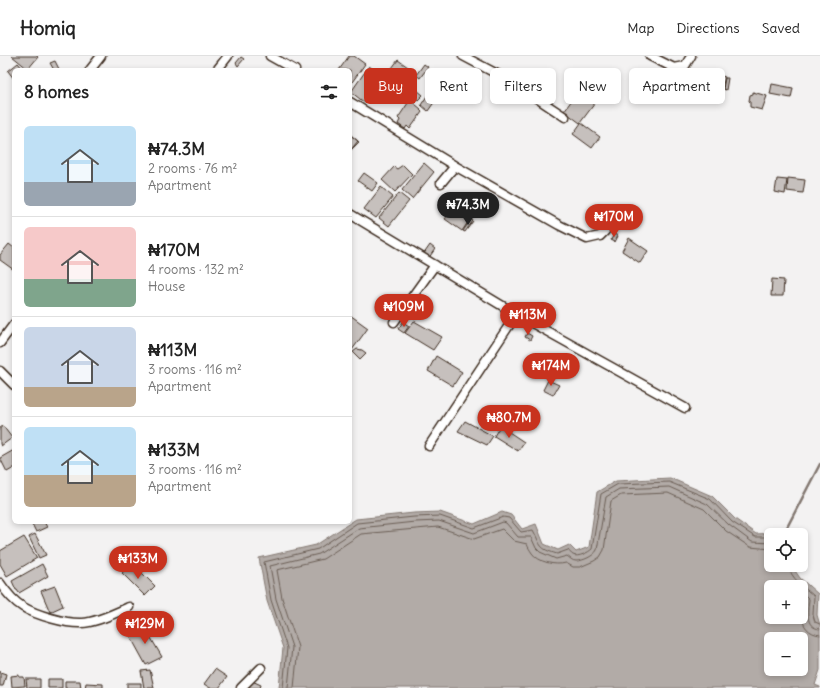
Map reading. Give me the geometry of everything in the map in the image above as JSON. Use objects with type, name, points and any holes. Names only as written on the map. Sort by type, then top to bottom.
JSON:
[{"type":"street","points":[[92,68],[101,56]]},
{"type":"street","points":[[219,68],[228,56]]},
{"type":"street","points":[[270,56],[291,68]]},
{"type":"street","points":[[463,56],[514,83],[565,117]]},
{"type":"street","points":[[650,56],[674,68],[685,66],[690,56]]},
{"type":"street","points":[[352,103],[456,166],[559,225],[587,239],[600,236],[605,230]]},
{"type":"street","points":[[441,183],[456,166]]},
{"type":"street","points":[[352,215],[516,314],[685,408]]},
{"type":"street","points":[[394,322],[436,265]]},
{"type":"street","points":[[429,446],[516,314]]},
{"type":"street","points":[[0,343],[12,327]]},
{"type":"street","points":[[0,371],[12,383]]},
{"type":"street","points":[[0,583],[6,594],[23,608],[58,621],[83,623],[108,616],[129,607]]},
{"type":"street","points":[[241,688],[261,668]]},
{"type":"water","points":[[670,478],[712,496],[735,519],[756,534],[764,534],[764,572],[796,572],[802,580],[764,580],[764,624],[808,624],[808,585],[818,594],[817,615],[820,625],[820,670],[815,685],[820,688],[279,688],[283,648],[267,601],[259,558],[316,545],[348,524],[352,524],[352,522],[356,519],[440,512],[474,524],[502,512],[511,515],[522,529],[536,524],[544,544],[558,550],[569,545],[576,552],[589,547],[597,492],[616,481]]},
{"type":"building","points":[[12,56],[37,56],[38,57],[29,68]]},
{"type":"building","points":[[349,56],[354,56],[365,64],[352,82],[352,68],[340,68]]},
{"type":"building","points":[[241,57],[244,59],[238,66],[236,63]]},
{"type":"building","points":[[398,60],[408,67],[407,68],[392,68]]},
{"type":"building","points":[[55,61],[58,68],[53,68],[50,63]]},
{"type":"building","points":[[18,63],[22,68],[12,68],[12,76],[8,71]]},
{"type":"building","points":[[424,64],[428,67],[425,68],[425,71],[420,78],[417,76]]},
{"type":"building","points":[[364,73],[364,102],[352,93],[352,91]]},
{"type":"building","points":[[725,78],[728,78],[726,90]]},
{"type":"building","points":[[772,84],[793,88],[791,98],[770,94]]},
{"type":"building","points":[[417,90],[423,95],[418,100],[417,99]]},
{"type":"building","points":[[753,92],[767,96],[762,110],[750,107],[750,95],[753,94]]},
{"type":"building","points":[[425,99],[425,104],[433,104],[428,111],[421,105]]},
{"type":"building","points":[[407,104],[415,104],[421,109],[420,110],[422,112],[410,129],[407,126],[405,129],[398,124],[400,120],[398,118]]},
{"type":"building","points":[[569,104],[594,104],[580,123],[564,111]]},
{"type":"building","points":[[581,123],[600,137],[592,148],[573,134]]},
{"type":"building","points":[[352,136],[358,141],[352,148]]},
{"type":"building","points":[[352,136],[359,142],[352,149]]},
{"type":"building","points":[[424,163],[434,172],[412,199],[402,190]]},
{"type":"building","points":[[403,165],[412,174],[395,192],[382,180],[394,167],[397,169]]},
{"type":"building","points":[[364,173],[378,183],[372,191],[358,181]]},
{"type":"building","points":[[788,178],[805,180],[803,193],[787,191]]},
{"type":"building","points":[[777,179],[787,180],[785,194],[775,192]]},
{"type":"building","points":[[381,187],[393,197],[376,218],[364,209]]},
{"type":"building","points":[[399,193],[409,201],[389,226],[379,218]]},
{"type":"building","points":[[454,207],[471,218],[462,231],[445,219]]},
{"type":"building","points":[[471,219],[473,221],[465,232],[463,231]]},
{"type":"building","points":[[614,234],[618,236],[615,242],[611,240]]},
{"type":"building","points":[[629,238],[648,251],[640,263],[622,251]]},
{"type":"building","points":[[9,244],[12,246],[12,269],[0,260],[0,255]]},
{"type":"building","points":[[430,245],[435,249],[428,259],[423,255]]},
{"type":"building","points":[[772,279],[784,280],[783,296],[771,296]]},
{"type":"building","points":[[352,316],[368,328],[352,350]]},
{"type":"building","points":[[414,321],[442,337],[433,350],[405,333]]},
{"type":"building","points":[[403,322],[409,326],[404,333],[398,329]]},
{"type":"building","points":[[527,333],[532,336],[530,340],[525,337]]},
{"type":"building","points":[[357,349],[366,353],[360,359],[353,352]]},
{"type":"building","points":[[436,356],[462,372],[453,386],[428,371]]},
{"type":"building","points":[[548,380],[559,385],[553,395],[543,390]]},
{"type":"building","points":[[465,421],[493,436],[487,445],[458,431]]},
{"type":"building","points":[[3,426],[12,438],[1,446],[0,428]]},
{"type":"building","points":[[500,426],[524,442],[518,451],[494,436]]},
{"type":"building","points":[[12,451],[12,469],[7,472],[0,458]]},
{"type":"building","points":[[32,524],[45,524],[47,527],[36,532]]},
{"type":"building","points":[[35,534],[46,555],[39,558],[29,537]]},
{"type":"building","points":[[24,537],[37,558],[7,576],[0,564],[0,551]]},
{"type":"building","points":[[132,563],[155,586],[145,596],[122,573]]},
{"type":"building","points":[[42,564],[48,576],[19,593],[12,581]]},
{"type":"building","points":[[55,586],[63,606],[50,612],[41,591]]},
{"type":"building","points":[[137,626],[138,629],[144,626],[162,657],[146,665],[129,634],[132,633],[130,630]]},
{"type":"building","points":[[215,669],[227,677],[219,688],[210,688],[204,684]]},
{"type":"building","points":[[150,670],[154,688],[144,688],[141,671]]},
{"type":"building","points":[[0,672],[6,674],[3,686],[0,686]]},
{"type":"building","points":[[19,675],[19,677],[24,677],[25,686],[12,687],[11,676]]},
{"type":"building","points":[[26,679],[40,679],[40,688],[27,688]]},
{"type":"building","points":[[48,679],[62,679],[62,688],[48,688]]},
{"type":"building","points":[[250,680],[261,685],[260,688],[247,688]]},
{"type":"building","points":[[65,681],[80,681],[81,688],[65,688]]},
{"type":"building","points":[[86,683],[103,684],[103,688],[85,688]]},
{"type":"building","points":[[127,683],[141,683],[141,688],[127,688]]},
{"type":"waterway","points":[[787,528],[820,464]]}]
